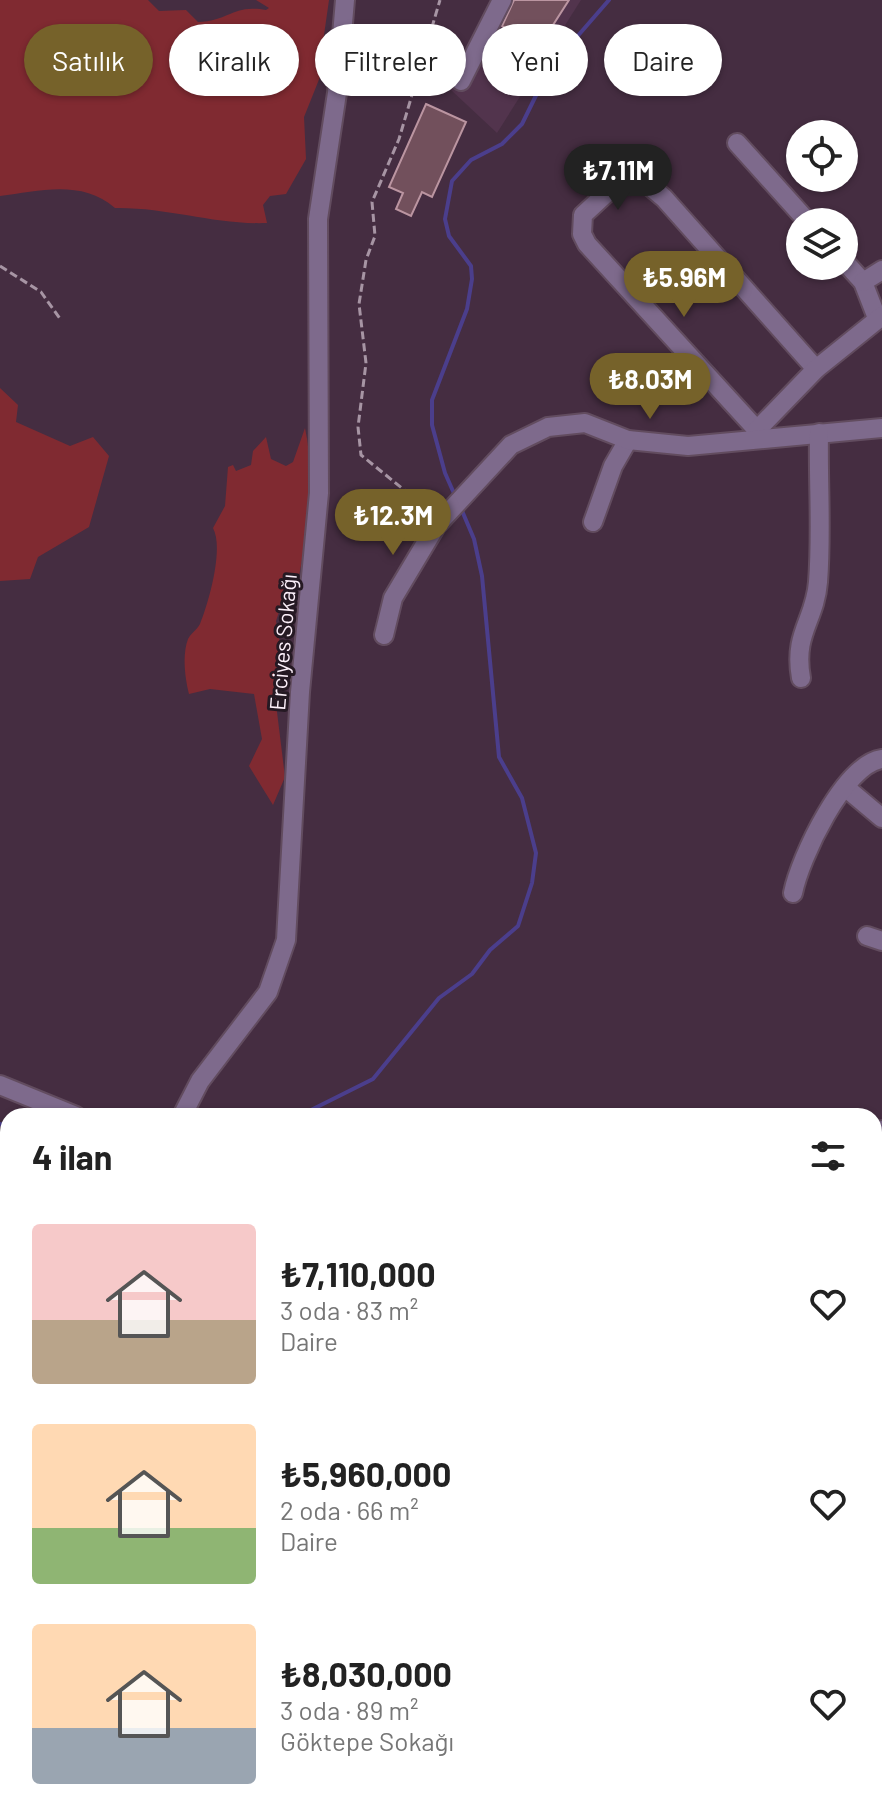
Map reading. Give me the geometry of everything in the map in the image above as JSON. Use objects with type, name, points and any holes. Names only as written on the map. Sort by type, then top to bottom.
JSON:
[{"type":"street","name":"Erciyes Sokağı","points":[[186,1108],[200,1081],[268,992],[286,940],[300,692],[319,493],[318,219],[337,93],[345,0]]},
{"type":"street","points":[[466,70],[498,2]]},
{"type":"street","points":[[737,143],[795,208]]},
{"type":"street","points":[[758,434],[587,244],[582,234],[583,215],[624,177],[646,183],[664,198],[816,369]]},
{"type":"street","points":[[863,282],[882,270]]},
{"type":"street","points":[[758,434],[816,369],[879,317],[858,276]]},
{"type":"street","points":[[384,635],[393,598],[455,503],[511,445],[548,427],[585,423],[628,440],[688,446],[758,434],[882,428]]},
{"type":"street","points":[[801,678],[797,655],[799,637],[818,585],[819,433]]},
{"type":"street","points":[[593,522],[613,466],[628,440]]},
{"type":"street","points":[[793,893],[797,874],[845,787],[871,760],[882,759]]},
{"type":"street","points":[[845,787],[882,818]]},
{"type":"street","points":[[0,1085],[56,1108]]},
{"type":"path","points":[[440,0],[399,139],[372,202],[375,236],[366,260],[359,304],[366,363],[358,443],[361,455],[370,465],[424,508],[455,503]]},
{"type":"path","points":[[0,266],[41,292],[61,320]]},
{"type":"shaded area","points":[[0,0],[148,0],[159,11],[186,10],[198,22],[246,9],[269,8],[256,0],[329,0],[326,24],[315,24],[315,90],[304,117],[306,159],[286,194],[270,196],[263,205],[267,223],[115,208],[89,193],[74,190],[0,196]]},
{"type":"shaded area","points":[[493,0],[581,0],[566,24],[482,24],[482,96],[520,96],[497,133],[457,96],[466,96],[466,58]]},
{"type":"shaded area","points":[[0,388],[18,405],[16,422],[70,446],[93,437],[109,456],[89,527],[38,557],[30,579],[0,581]]},
{"type":"shaded area","points":[[305,428],[310,493],[305,537],[294,602],[280,609],[276,621],[282,654],[277,712],[285,777],[273,805],[249,766],[262,739],[254,694],[210,689],[189,694],[185,652],[188,639],[200,624],[211,589],[217,548],[213,528],[225,506],[228,467],[233,465],[236,471],[251,465],[253,451],[266,437],[271,459],[286,466],[293,462]]},
{"type":"building","points":[[514,0],[569,0],[554,24],[503,24]]},
{"type":"building","points":[[426,104],[466,122],[432,197],[422,192],[411,216],[396,209],[403,193],[389,187]]},
{"type":"waterway","points":[[456,498],[445,473],[432,425],[432,400],[467,309],[472,279],[471,266],[449,236],[445,219],[452,181],[471,160],[502,144],[522,124],[549,69],[609,0]]},
{"type":"waterway","points":[[315,1108],[373,1079],[439,998],[472,974],[490,950],[518,926],[532,883],[536,853],[522,798],[499,757],[482,576],[474,539],[460,506]]}]
